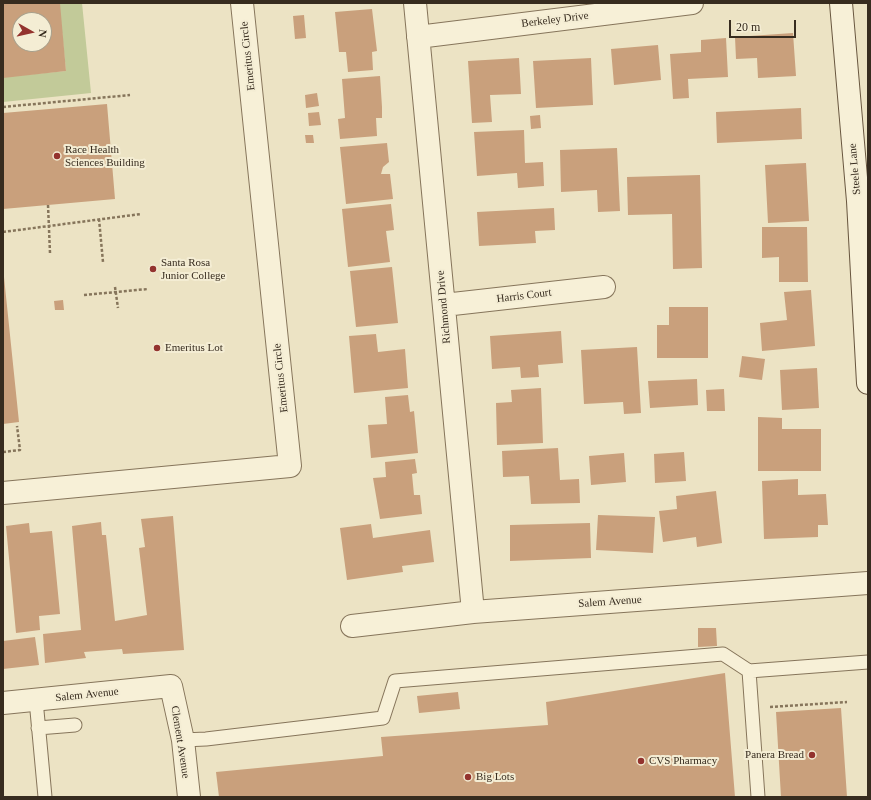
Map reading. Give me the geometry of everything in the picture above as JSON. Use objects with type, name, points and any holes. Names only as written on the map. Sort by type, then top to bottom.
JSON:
[{"type":"street","name":"Emeritus Circle","points":[[3,493],[290,466],[242,3]]},
{"type":"street","name":"Richmond Drive","points":[[415,3],[473,612]]},
{"type":"street","name":"Berkeley Drive","points":[[418,37],[692,3]]},
{"type":"street","name":"Steele Lane","points":[[841,3],[858,201],[868,383]]},
{"type":"street","name":"Harris Court","points":[[444,305],[604,286]]},
{"type":"street","name":"Salem Avenue","points":[[352,626],[473,612],[868,584]]},
{"type":"street","name":"Salem Avenue","points":[[3,704],[170,686]]},
{"type":"street","name":"Clement Avenue","points":[[170,686],[183,740],[189,797]]},
{"type":"lane","points":[[183,740],[206,739],[383,718],[395,681],[723,654],[749,672],[868,662]]},
{"type":"lane","points":[[749,672],[758,797]]},
{"type":"lane","points":[[36,700],[46,797]]},
{"type":"lane","points":[[38,728],[75,725]]},
{"type":"path","points":[[3,107],[130,95]]},
{"type":"path","points":[[48,205],[50,253]]},
{"type":"path","points":[[3,232],[141,214]]},
{"type":"path","points":[[99,219],[103,262]]},
{"type":"path","points":[[115,287],[118,308]]},
{"type":"path","points":[[84,295],[148,289]]},
{"type":"path","points":[[3,452],[20,450],[17,426]]},
{"type":"path","points":[[769,707],[847,702]]},
{"type":"green space","points":[[59,3],[82,3],[91,93],[3,102],[3,77],[66,71]]},
{"type":"building","points":[[3,3],[60,3],[66,71],[3,78]]},
{"type":"building","points":[[372,9],[377,51],[372,52],[373,70],[348,72],[346,52],[339,52],[335,12]]},
{"type":"building","points":[[304,15],[306,38],[295,39],[293,16]]},
{"type":"building","points":[[793,33],[796,76],[758,78],[757,58],[736,59],[735,37]]},
{"type":"building","points":[[726,38],[728,77],[688,79],[689,98],[673,99],[670,54],[701,52],[701,40]]},
{"type":"building","points":[[658,45],[661,80],[614,85],[611,49]]},
{"type":"building","points":[[519,58],[521,94],[490,95],[492,122],[472,123],[468,61]]},
{"type":"building","points":[[591,58],[593,105],[536,108],[533,61]]},
{"type":"building","points":[[380,76],[382,118],[376,118],[377,136],[340,139],[338,119],[345,118],[342,79]]},
{"type":"building","points":[[317,93],[319,106],[306,108],[305,95]]},
{"type":"building","name":"Race Health Sciences Building","points":[[107,104],[115,199],[3,209],[3,113]]},
{"type":"building","points":[[801,108],[802,139],[717,143],[716,112]]},
{"type":"building","points":[[319,112],[321,125],[309,126],[308,113]]},
{"type":"building","points":[[540,115],[541,128],[531,129],[530,116]]},
{"type":"building","points":[[524,130],[525,163],[543,162],[544,186],[518,188],[517,173],[477,176],[474,132]]},
{"type":"building","points":[[305,135],[313,135],[314,143],[306,143]]},
{"type":"building","points":[[387,143],[389,162],[383,167],[381,174],[390,174],[393,199],[346,204],[340,147]]},
{"type":"building","points":[[617,148],[620,211],[598,212],[597,190],[561,192],[560,150]]},
{"type":"building","points":[[806,163],[809,221],[768,223],[765,165]]},
{"type":"building","points":[[700,175],[702,268],[673,269],[672,214],[628,215],[627,177]]},
{"type":"building","points":[[391,204],[394,230],[386,231],[390,262],[348,267],[342,209]]},
{"type":"building","points":[[554,208],[555,230],[535,231],[536,243],[479,246],[477,212]]},
{"type":"building","points":[[762,227],[807,227],[808,282],[779,282],[779,257],[762,258]]},
{"type":"building","points":[[392,267],[398,323],[356,327],[350,271]]},
{"type":"building","points":[[4,277],[19,422],[3,424],[3,278]]},
{"type":"building","points":[[811,290],[815,346],[762,351],[760,323],[787,320],[784,292]]},
{"type":"building","points":[[63,300],[64,310],[55,310],[54,301]]},
{"type":"building","points":[[669,307],[708,307],[708,358],[657,358],[657,325],[669,325]]},
{"type":"building","points":[[561,331],[563,363],[538,365],[539,377],[521,378],[520,367],[492,369],[490,336]]},
{"type":"building","points":[[376,334],[378,352],[405,349],[408,388],[354,393],[349,336]]},
{"type":"building","points":[[637,347],[641,413],[624,414],[623,402],[584,404],[581,350]]},
{"type":"building","points":[[742,356],[765,359],[762,380],[739,377]]},
{"type":"building","points":[[817,368],[819,408],[782,410],[780,370]]},
{"type":"building","points":[[697,379],[698,405],[650,408],[648,381]]},
{"type":"building","points":[[541,388],[543,443],[497,445],[496,403],[512,402],[511,390]]},
{"type":"building","points":[[724,389],[725,411],[707,411],[706,390]]},
{"type":"building","points":[[408,395],[410,412],[414,411],[418,453],[371,458],[368,425],[387,424],[385,397]]},
{"type":"building","points":[[758,417],[782,418],[782,429],[821,429],[821,471],[758,471]]},
{"type":"building","points":[[558,448],[560,480],[579,479],[580,503],[531,504],[529,476],[503,477],[502,451]]},
{"type":"building","points":[[684,452],[686,481],[655,483],[654,454]]},
{"type":"building","points":[[624,453],[626,482],[591,485],[589,456]]},
{"type":"building","points":[[415,459],[417,473],[412,474],[414,495],[420,495],[422,514],[380,519],[373,478],[386,477],[385,462]]},
{"type":"building","points":[[798,479],[798,495],[826,494],[828,525],[818,525],[818,537],[764,539],[762,481]]},
{"type":"building","points":[[716,491],[722,543],[697,547],[696,537],[663,542],[659,511],[677,509],[676,496]]},
{"type":"building","points":[[598,515],[655,517],[653,553],[596,550]]},
{"type":"building","points":[[173,516],[184,650],[123,654],[122,649],[84,652],[86,658],[45,663],[43,634],[81,630],[72,526],[101,522],[102,535],[106,535],[115,621],[147,615],[139,548],[145,547],[141,519]]},
{"type":"building","points":[[29,523],[30,533],[52,531],[60,614],[39,616],[40,630],[16,633],[6,526]]},
{"type":"building","points":[[590,523],[591,558],[510,561],[510,525]]},
{"type":"building","points":[[371,524],[373,538],[430,530],[434,562],[402,566],[403,572],[347,580],[340,528]]},
{"type":"building","points":[[698,628],[716,628],[717,646],[698,647]]},
{"type":"building","points":[[35,637],[39,665],[3,669],[3,641]]},
{"type":"building","points":[[725,673],[735,797],[219,797],[216,772],[383,756],[381,737],[548,725],[546,702]]},
{"type":"building","points":[[458,692],[460,709],[419,713],[417,696]]},
{"type":"building","name":"Panera Bread","points":[[841,708],[847,797],[781,797],[776,712]]},
{"type":"place","name":"Race Health Sciences Building","points":[[57,156]]},
{"type":"place","name":"Santa Rosa Junior College","points":[[153,269]]},
{"type":"place","name":"Emeritus Lot","points":[[157,348]]},
{"type":"place","name":"Panera Bread","points":[[812,755]]},
{"type":"place","name":"CVS Pharmacy","points":[[641,761]]},
{"type":"place","name":"Big Lots","points":[[468,777]]}]
